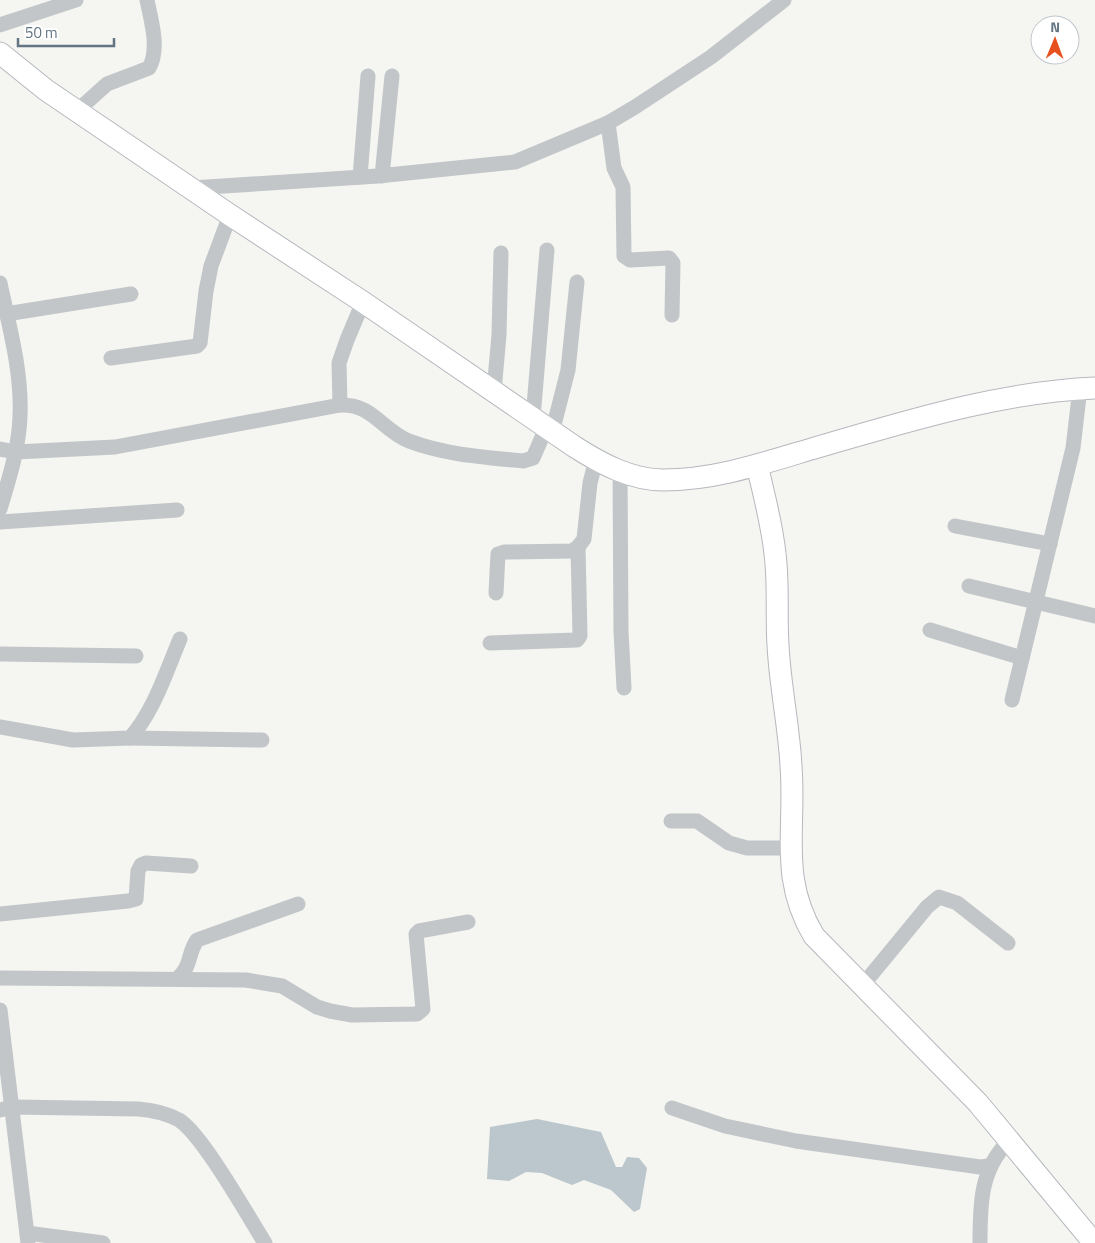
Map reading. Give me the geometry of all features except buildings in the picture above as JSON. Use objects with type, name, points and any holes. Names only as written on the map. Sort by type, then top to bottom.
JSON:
[{"type":"street","points":[[0,25],[76,0]]},
{"type":"street","points":[[77,111],[107,84],[149,68],[153,61],[154,52],[147,0]]},
{"type":"street","points":[[192,188],[360,178],[515,162],[608,122],[711,57],[784,0]]},
{"type":"street","points":[[0,53],[21,71],[77,111],[230,215],[363,302],[544,426],[596,460],[620,470],[661,480],[703,477],[757,465],[924,417],[1024,394],[1087,388],[1012,700]]},
{"type":"street","points":[[360,178],[368,76]]},
{"type":"street","points":[[382,176],[392,76]]},
{"type":"street","points":[[608,122],[614,168],[623,187],[624,256],[630,260],[668,258],[671,260],[673,263],[672,315]]},
{"type":"street","points":[[111,358],[197,346],[200,343],[208,283],[230,215]]},
{"type":"street","points":[[544,426],[547,250]]},
{"type":"street","points":[[494,391],[499,335],[501,253]]},
{"type":"street","points":[[0,449],[16,452],[115,447],[340,405],[352,405],[365,409],[388,428],[407,440],[451,454],[528,460],[536,452],[544,426],[568,370],[577,282]]},
{"type":"street","points":[[0,283],[20,387],[20,416],[16,452],[0,510]]},
{"type":"street","points":[[6,314],[131,294]]},
{"type":"street","points":[[340,405],[340,363],[347,340],[363,302]]},
{"type":"street","points":[[496,593],[498,554],[504,552],[572,551],[578,547],[584,539],[590,483],[596,460]]},
{"type":"street","points":[[757,465],[771,524],[776,556],[778,645],[792,767],[791,848],[794,887],[802,916],[814,936],[978,1103],[1094,1243]]},
{"type":"street","points":[[620,470],[621,631],[624,688]]},
{"type":"street","points":[[0,522],[177,510]]},
{"type":"street","points":[[955,526],[1050,544]]},
{"type":"street","points":[[490,643],[577,640],[580,636],[578,547]]},
{"type":"street","points":[[969,586],[1095,616]]},
{"type":"street","points":[[930,630],[1022,658]]},
{"type":"street","points":[[130,738],[141,726],[180,640]]},
{"type":"street","points":[[0,654],[136,656]]},
{"type":"street","points":[[0,727],[73,740],[130,738],[262,740]]},
{"type":"street","points":[[671,821],[697,821],[729,843],[747,848],[791,848]]},
{"type":"street","points":[[0,914],[136,898],[138,871],[141,865],[146,863],[191,866]]},
{"type":"street","points":[[862,986],[927,907],[939,897],[957,903],[1008,943]]},
{"type":"street","points":[[177,979],[189,966],[193,947],[197,940],[298,904]]},
{"type":"street","points":[[0,978],[177,979],[265,982],[282,986],[317,1007],[352,1015],[417,1014],[423,1009],[416,934],[420,931],[468,922]]},
{"type":"street","points":[[0,1010],[6,1109],[28,1238],[103,1243]]},
{"type":"street","points":[[672,1108],[725,1126],[796,1141],[980,1167],[989,1166]]},
{"type":"street","points":[[6,1109],[154,1110],[179,1121],[189,1128],[208,1154],[266,1243]]},
{"type":"street","points":[[980,1243],[980,1208],[983,1184],[989,1166],[998,1151],[1009,1141]]},
{"type":"shaded area","points":[[537,1119],[601,1132],[616,1167],[622,1167],[627,1157],[639,1158],[647,1168],[640,1209],[634,1212],[611,1190],[584,1180],[572,1185],[542,1173],[526,1172],[509,1181],[487,1179],[490,1127]]}]
